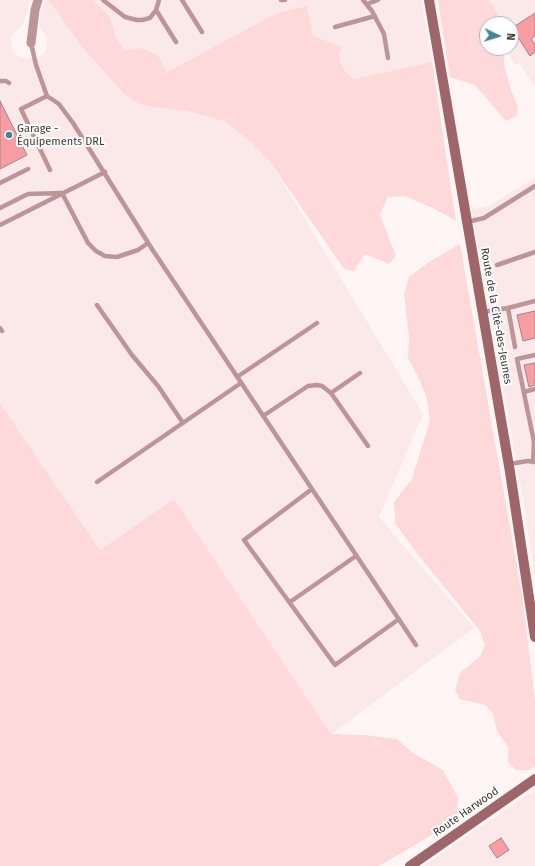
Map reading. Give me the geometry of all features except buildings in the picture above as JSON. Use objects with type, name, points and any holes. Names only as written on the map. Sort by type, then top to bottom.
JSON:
[{"type":"main road","name":"Route de la Cité-des-Jeunes","points":[[429,0],[509,464],[535,637]]},
{"type":"main road","name":"Route Harwood","points":[[410,866],[535,779]]},
{"type":"street","points":[[31,44],[35,10],[38,0]]},
{"type":"lane","points":[[103,0],[125,17],[133,20],[150,18],[156,10],[159,0]]},
{"type":"lane","points":[[182,0],[202,32]]},
{"type":"lane","points":[[378,0],[365,2],[375,16],[384,34],[388,58]]},
{"type":"lane","points":[[156,10],[176,42]]},
{"type":"lane","points":[[335,27],[375,16]]},
{"type":"lane","points":[[31,44],[36,66],[47,96],[59,104],[66,112],[148,244],[416,645]]},
{"type":"lane","points":[[0,81],[6,81],[9,83]]},
{"type":"lane","points":[[47,96],[21,109],[50,170]]},
{"type":"lane","points":[[0,183],[28,169]]},
{"type":"lane","points":[[0,225],[104,172]]},
{"type":"lane","points":[[467,222],[484,218],[535,186]]},
{"type":"lane","points":[[0,208],[28,194],[62,193]]},
{"type":"lane","points":[[62,193],[88,243],[96,251],[105,256],[117,257],[138,250],[148,244]]},
{"type":"lane","points":[[497,265],[535,252]]},
{"type":"lane","points":[[482,312],[508,308],[535,301]]},
{"type":"lane","points":[[98,305],[132,355],[158,386],[183,423]]},
{"type":"lane","points":[[508,308],[515,347]]},
{"type":"lane","points":[[237,377],[316,323]]},
{"type":"lane","points":[[509,464],[534,462],[533,426],[517,359],[535,355]]},
{"type":"lane","points":[[331,393],[360,373]]},
{"type":"lane","points":[[97,482],[241,383]]},
{"type":"lane","points":[[263,416],[308,386],[322,386],[331,393],[368,446]]},
{"type":"lane","points":[[524,392],[535,389]]},
{"type":"lane","points":[[312,489],[244,540],[336,665],[399,619]]},
{"type":"lane","points":[[290,602],[356,556]]},
{"type":"shaded area","points":[[0,0],[31,0],[23,25],[15,31],[11,38],[12,48],[16,55],[27,59],[44,54],[47,47],[47,40],[40,27],[39,21],[45,0],[48,0],[84,49],[123,93],[137,103],[152,107],[187,111],[224,121],[253,144],[271,163],[423,414],[379,517],[474,628],[331,734],[174,499],[100,550],[0,403]]},
{"type":"shaded area","points":[[48,0],[93,0],[110,16],[116,38],[125,51],[142,48],[158,56],[167,72],[277,13],[307,6],[313,36],[342,47],[339,55],[340,63],[353,79],[432,62],[456,221],[433,208],[405,196],[388,197],[380,214],[396,256],[389,264],[365,254],[354,271],[344,269],[271,163],[253,144],[224,121],[187,111],[152,107],[137,103],[123,93],[84,49]]},
{"type":"shaded area","points":[[93,0],[421,0],[432,62],[353,79],[344,71],[339,63],[339,55],[342,47],[313,37],[307,6],[277,13],[167,72],[125,51],[116,38],[110,16]]},
{"type":"shaded area","points":[[438,0],[489,0],[499,16],[479,16],[479,56],[504,56],[504,64],[511,90],[518,107],[517,116],[506,121],[475,85],[450,77]]},
{"type":"shaded area","points":[[489,0],[535,0],[535,87],[519,63],[515,65],[510,56],[519,56],[519,16],[499,16]]},
{"type":"shaded area","points":[[535,178],[535,578],[525,511],[471,205],[475,209],[487,207]]},
{"type":"shaded area","points":[[460,244],[522,595],[535,700],[535,767],[529,770],[516,770],[508,762],[508,747],[497,731],[493,713],[485,705],[460,699],[455,690],[460,673],[480,656],[485,645],[480,631],[416,552],[395,523],[394,502],[412,479],[430,420],[427,399],[408,358],[409,338],[404,294],[409,277],[429,262]]},
{"type":"shaded area","points":[[0,403],[100,550],[174,499],[331,734],[364,735],[397,739],[413,753],[443,770],[458,798],[457,820],[379,866],[0,866]]},
{"type":"shaded area","points":[[535,790],[535,866],[424,866],[457,843]]},
{"type":"place","name":"Garage - Équipements DRL","points":[[9,135]]}]
